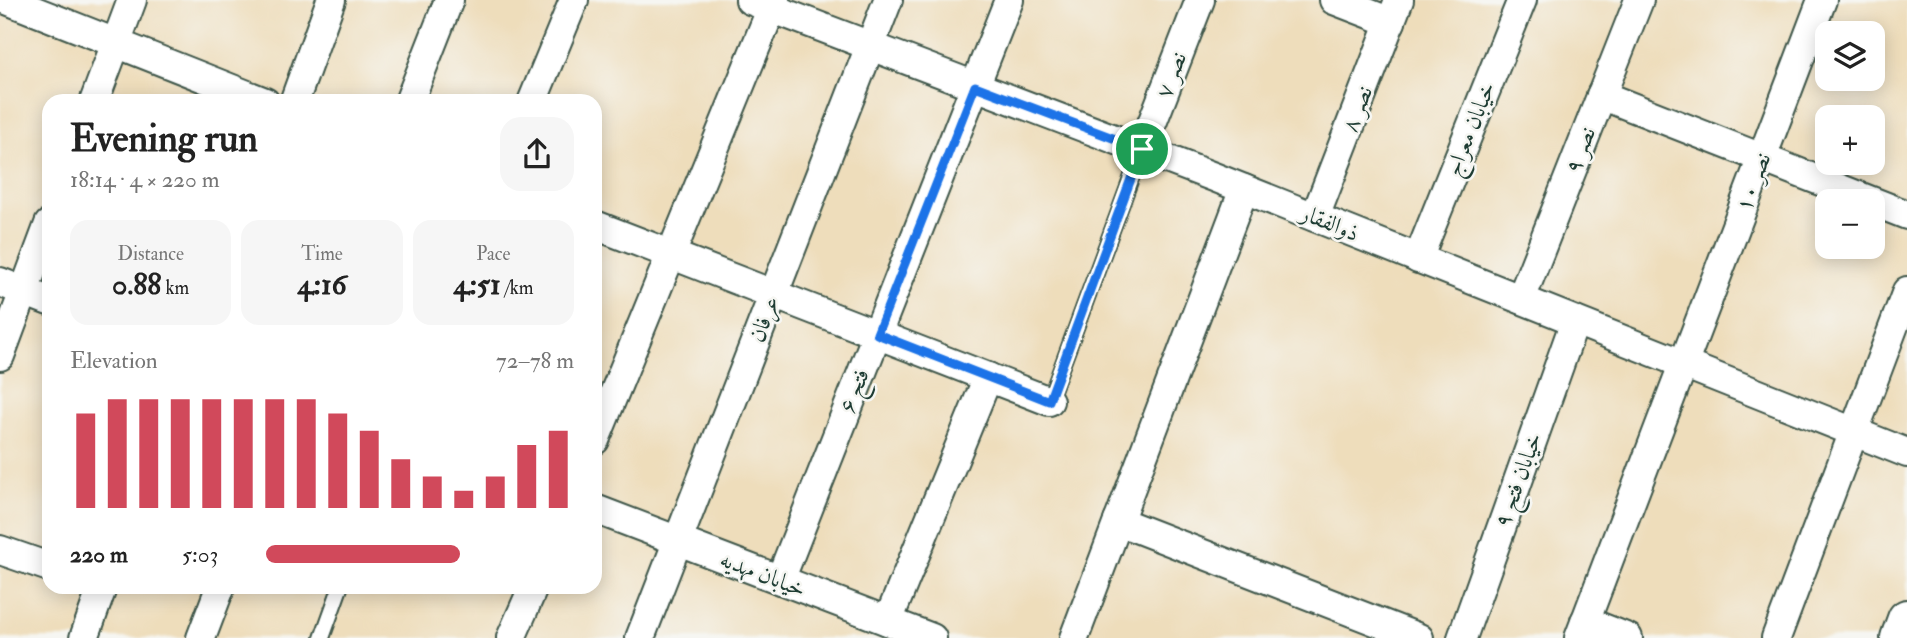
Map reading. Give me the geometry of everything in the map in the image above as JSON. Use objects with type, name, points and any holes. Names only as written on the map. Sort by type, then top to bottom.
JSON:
[{"type":"street","points":[[7,0],[245,94]]},
{"type":"street","points":[[97,94],[132,0]]},
{"type":"street","points":[[297,94],[331,0]]},
{"type":"street","points":[[412,94],[449,0]]},
{"type":"street","points":[[535,94],[575,0]]},
{"type":"street","name":"عرفان","points":[[640,638],[888,0]]},
{"type":"street","name":"فتح ۶","points":[[780,580],[1009,0]]},
{"type":"street","name":"نصر ۷","points":[[1142,149],[1200,0]]},
{"type":"street","points":[[1334,0],[1395,11]]},
{"type":"street","name":"خیابان معراج","points":[[1418,258],[1522,0]]},
{"type":"street","name":"نصر ۹","points":[[1521,299],[1639,0]]},
{"type":"street","name":"نصر ۱۰","points":[[1582,630],[1822,0]]},
{"type":"street","points":[[602,423],[671,255],[766,3]]},
{"type":"street","name":"ذوالفقار","points":[[766,3],[870,46],[1315,217],[1907,453]]},
{"type":"street","name":"نصر ۸","points":[[1315,217],[1395,11]]},
{"type":"street","points":[[1601,96],[1907,215]]},
{"type":"street","points":[[1074,638],[1244,189]]},
{"type":"street","points":[[602,228],[1049,401]]},
{"type":"street","points":[[0,356],[42,242]]},
{"type":"street","points":[[1776,638],[1907,291]]},
{"type":"street","name":"خیابان فتح ۹","points":[[1462,638],[1575,321]]},
{"type":"street","points":[[888,621],[988,377]]},
{"type":"street","name":"خیابان مهدیه","points":[[602,512],[932,638]]},
{"type":"street","points":[[1118,522],[1419,638]]},
{"type":"street","points":[[0,550],[42,565]]},
{"type":"street","points":[[84,638],[100,594]]},
{"type":"street","points":[[201,638],[218,594]]},
{"type":"street","points":[[511,638],[530,594]]},
{"type":"street","points":[[1900,638],[1907,619]]},
{"type":"street","points":[[1582,630],[1628,638]]},
{"type":"lane","points":[[1049,401],[1142,149]]},
{"type":"lane","points":[[322,638],[338,594]]},
{"type":"route","points":[[975,86],[1142,149],[1049,401],[877,334],[975,86]]}]
